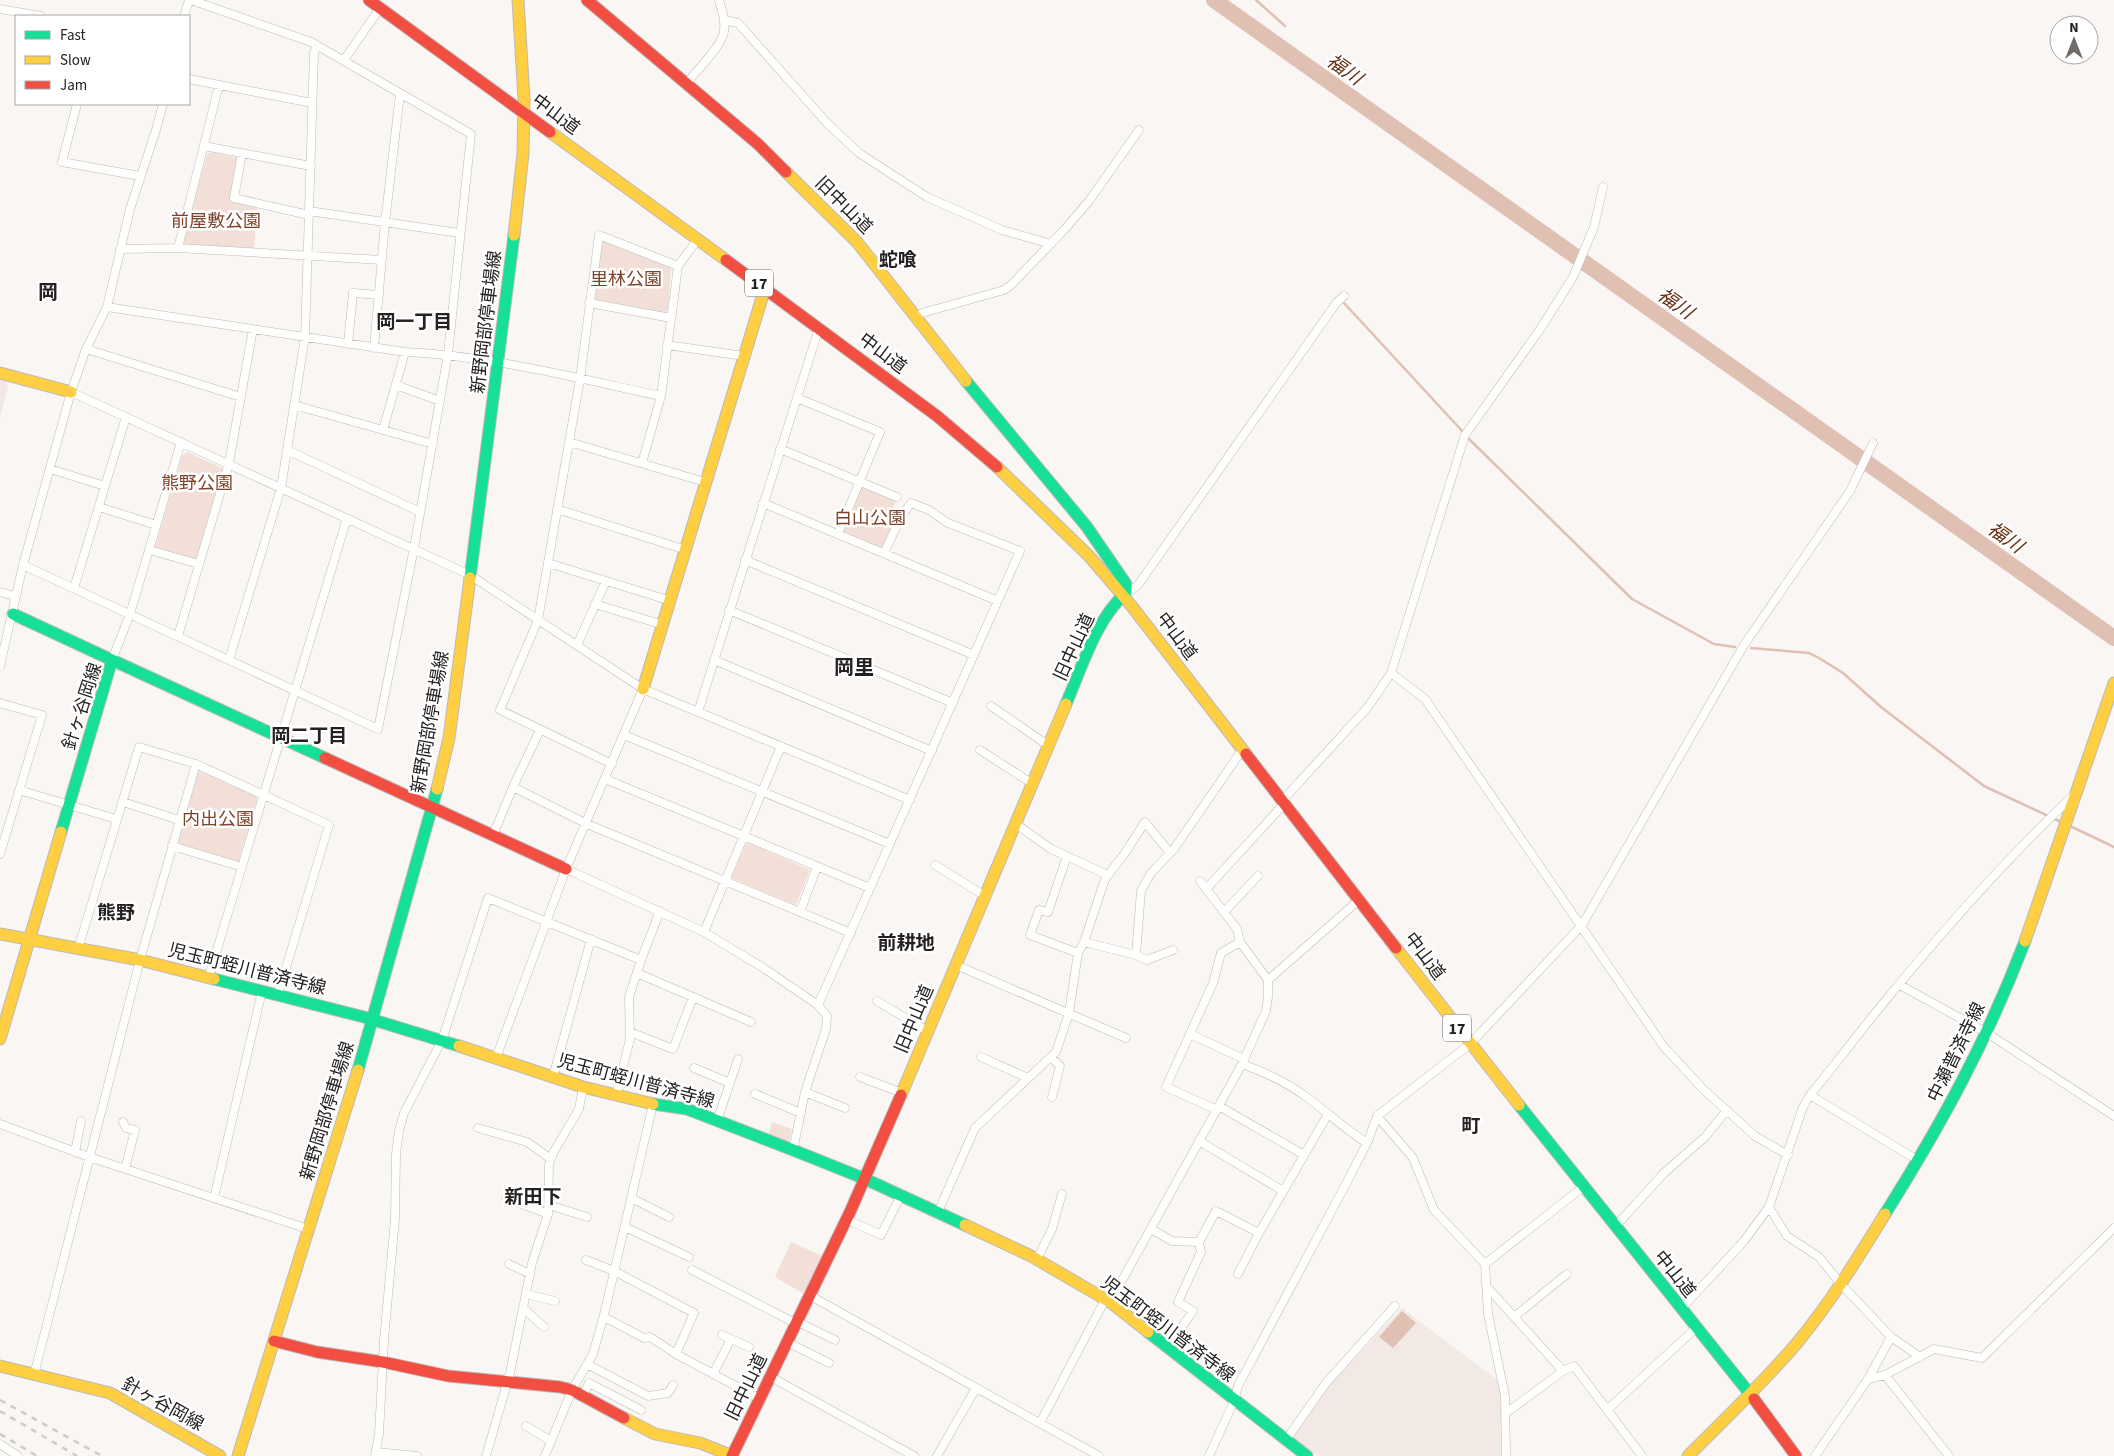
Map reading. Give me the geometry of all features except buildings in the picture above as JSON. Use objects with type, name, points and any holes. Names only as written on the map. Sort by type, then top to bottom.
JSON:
[{"type":"main road","name":"中山道","points":[[369,0],[698,238],[937,416],[1002,471],[1076,543],[1124,596],[1470,1044],[1614,1227],[1750,1394],[1796,1456]]},
{"type":"main road","name":"新野岡部停車場線","points":[[238,1456],[374,1019],[433,807],[449,738],[499,362],[525,135],[518,0]]},
{"type":"main road","name":"旧中山道","points":[[587,0],[687,82],[758,144],[857,242],[1076,516],[1087,527],[1126,584],[1127,589],[1124,596],[1115,602],[1093,641],[902,1093],[846,1219],[732,1456]]},
{"type":"main road","points":[[643,689],[765,288]]},
{"type":"main road","points":[[0,373],[71,392]]},
{"type":"main road","points":[[1064,532],[1076,516],[1082,530],[1076,543]]},
{"type":"main road","points":[[12,614],[112,660]]},
{"type":"main road","name":"針ヶ谷岡線","points":[[0,1039],[112,660],[566,869]]},
{"type":"main road","name":"中瀬普済寺線","points":[[1750,1394],[1810,1326],[1841,1284],[1919,1160],[1963,1081],[1987,1033],[2025,940],[2114,683]]},
{"type":"main road","name":"児玉町蛭川普済寺線","points":[[0,934],[140,960],[374,1019],[583,1087],[653,1104],[687,1109],[863,1178],[1036,1259],[1107,1301],[1307,1456]]},
{"type":"main road","points":[[274,1341],[317,1352],[383,1362],[448,1376],[560,1387],[572,1390],[655,1434],[700,1443],[732,1456]]},
{"type":"main road","name":"針ヶ谷岡線","points":[[0,1366],[110,1394],[220,1456]]},
{"type":"main road","points":[[1688,1456],[1750,1394]]},
{"type":"street","points":[[23,565],[378,729],[414,548],[448,354],[459,233],[471,134],[317,46],[190,0],[184,15]]},
{"type":"street","points":[[687,82],[708,58],[724,35],[724,20],[719,0]]},
{"type":"street","points":[[344,60],[380,8]]},
{"type":"street","points":[[0,9],[35,15]]},
{"type":"street","points":[[724,20],[738,22],[828,122],[859,153],[936,201],[1002,230],[1050,244]]},
{"type":"street","points":[[229,660],[282,488],[305,337],[314,53],[317,46]]},
{"type":"street","points":[[190,79],[312,103]]},
{"type":"street","points":[[178,248],[220,85]]},
{"type":"street","points":[[374,348],[385,223],[400,94]]},
{"type":"street","points":[[77,105],[62,162],[140,176]]},
{"type":"street","points":[[0,666],[23,565],[71,392],[86,349],[107,307],[120,249],[140,176],[163,105]]},
{"type":"street","points":[[916,317],[922,313],[1004,290],[1011,285],[1089,201],[1139,130]]},
{"type":"street","points":[[204,146],[311,166]]},
{"type":"street","points":[[242,153],[234,198],[309,213],[459,233]]},
{"type":"street","points":[[1207,888],[1368,707],[1391,673],[1465,435],[1541,328],[1573,277],[1594,227],[1602,187]]},
{"type":"street","points":[[612,764],[500,710],[538,620],[580,379],[599,235],[678,266]]},
{"type":"street","points":[[642,463],[661,396],[678,266],[698,238]]},
{"type":"street","points":[[120,249],[178,248],[382,260]]},
{"type":"street","points":[[348,344],[353,293],[379,295]]},
{"type":"street","points":[[1124,596],[1138,585],[1337,302],[1344,296]]},
{"type":"street","points":[[589,303],[671,318]]},
{"type":"street","points":[[107,307],[374,348],[448,354],[499,362],[661,396]]},
{"type":"street","points":[[698,712],[819,328]]},
{"type":"street","points":[[178,636],[229,463],[253,329]]},
{"type":"street","points":[[667,345],[744,356]]},
{"type":"street","points":[[86,349],[241,397]]},
{"type":"street","points":[[382,430],[405,352]]},
{"type":"street","points":[[396,385],[440,401]]},
{"type":"street","points":[[71,392],[470,575],[643,689],[910,800]]},
{"type":"street","points":[[797,398],[880,432],[838,534]]},
{"type":"street","points":[[294,405],[433,444]]},
{"type":"street","points":[[74,588],[126,417]]},
{"type":"street","points":[[112,660],[130,614],[181,442]]},
{"type":"street","points":[[569,442],[706,482]]},
{"type":"street","points":[[1208,1456],[1234,1401],[1238,1386],[1367,1143],[1377,1116],[1470,1044],[1582,925],[1744,645],[1850,491],[1872,444]]},
{"type":"street","points":[[780,449],[897,497]]},
{"type":"street","points":[[287,450],[420,512]]},
{"type":"street","points":[[50,469],[105,486]]},
{"type":"street","points":[[763,503],[998,601]]},
{"type":"street","points":[[818,1005],[1020,551],[948,523],[928,510],[911,503],[900,517],[884,553]]},
{"type":"street","points":[[99,507],[156,525]]},
{"type":"street","points":[[558,509],[686,550]]},
{"type":"street","points":[[209,976],[282,738],[346,518]]},
{"type":"street","points":[[149,550],[199,564]]},
{"type":"street","points":[[745,560],[974,655]]},
{"type":"street","points":[[548,563],[671,600]]},
{"type":"street","points":[[577,645],[606,580]]},
{"type":"street","points":[[0,592],[15,596]]},
{"type":"street","points":[[595,604],[663,625]]},
{"type":"street","points":[[730,610],[953,703]]},
{"type":"street","points":[[714,660],[932,751]]},
{"type":"street","points":[[1391,673],[1425,699],[1664,1047],[1704,1090],[1755,1136],[1788,1155]]},
{"type":"street","points":[[496,1058],[566,869],[587,824],[643,689]]},
{"type":"street","points":[[0,703],[42,715],[0,854]]},
{"type":"street","points":[[991,706],[1049,746]]},
{"type":"street","points":[[493,835],[540,730]]},
{"type":"street","points":[[624,736],[890,844]]},
{"type":"street","points":[[704,932],[781,746]]},
{"type":"street","points":[[78,949],[139,747],[196,764],[329,825],[278,994]]},
{"type":"street","points":[[980,750],[1033,784]]},
{"type":"street","points":[[1136,955],[1141,891],[1151,873],[1170,853],[1242,750]]},
{"type":"street","points":[[34,1375],[140,960],[196,764]]},
{"type":"street","points":[[605,779],[870,888]]},
{"type":"street","points":[[513,787],[587,824],[851,933]]},
{"type":"street","points":[[19,790],[116,819]]},
{"type":"street","points":[[1681,1309],[1744,1241],[1769,1207],[1804,1107],[1810,1095],[1967,906],[2039,827],[2076,793]]},
{"type":"street","points":[[123,802],[179,820]]},
{"type":"street","points":[[938,1212],[975,1128],[1056,1052],[1070,1013],[1078,953],[1084,942],[1105,879],[1145,822],[1170,853]]},
{"type":"street","points":[[1016,824],[1050,849],[1108,875]]},
{"type":"street","points":[[172,846],[242,867]]},
{"type":"street","points":[[1067,856],[1048,912],[1039,910],[1030,935],[1078,953]]},
{"type":"street","points":[[935,865],[985,896]]},
{"type":"street","points":[[800,912],[817,867]]},
{"type":"street","points":[[566,869],[704,932],[762,967],[818,1005],[827,1016],[826,1029],[805,1092],[792,1150]]},
{"type":"street","points":[[1224,912],[1258,876]]},
{"type":"street","points":[[1040,1423],[1107,1301],[1151,1229],[1200,1141],[1243,1062],[1266,1011],[1268,980],[1240,942],[1237,929],[1200,881]]},
{"type":"street","points":[[417,1456],[375,1454],[379,1434],[383,1362],[395,1228],[396,1154],[404,1113],[442,1040],[488,898],[546,920],[640,960]]},
{"type":"street","points":[[1268,980],[1359,900]]},
{"type":"street","points":[[616,1096],[630,1039],[630,997],[640,960],[660,911]]},
{"type":"street","points":[[552,1077],[591,939]]},
{"type":"street","points":[[1084,942],[1136,955],[1147,960],[1173,950]]},
{"type":"street","points":[[1240,942],[1222,953],[1213,983],[1166,1087],[1218,1108],[1304,1155]]},
{"type":"street","points":[[956,965],[1126,1038]]},
{"type":"street","points":[[636,973],[751,1022]]},
{"type":"street","points":[[1900,985],[1987,1033],[2114,1116]]},
{"type":"street","points":[[214,1198],[262,991]]},
{"type":"street","points":[[630,1032],[673,1049],[693,997]]},
{"type":"street","points":[[877,1001],[929,1032]]},
{"type":"street","points":[[1190,1034],[1307,1097],[1350,1133],[1367,1143]]},
{"type":"street","points":[[981,1056],[1028,1078]]},
{"type":"street","points":[[1051,1056],[1060,1066],[1052,1097]]},
{"type":"street","points":[[717,1120],[738,1060]]},
{"type":"street","points":[[694,1068],[730,1083]]},
{"type":"street","points":[[860,1078],[902,1093]]},
{"type":"street","points":[[486,1456],[507,1383],[530,1274],[549,1209],[551,1158],[579,1109],[583,1087]]},
{"type":"street","points":[[805,1092],[845,1108]]},
{"type":"street","points":[[755,1094],[801,1113]]},
{"type":"street","points":[[1810,1095],[1919,1160]]},
{"type":"street","points":[[545,1456],[572,1390],[593,1354],[604,1316],[653,1104]]},
{"type":"street","points":[[1614,1227],[1664,1173],[1706,1137],[1726,1110]]},
{"type":"street","points":[[1238,1274],[1259,1232],[1328,1114]]},
{"type":"street","points":[[1377,1116],[1413,1158],[1434,1210],[1485,1264],[1488,1314],[1505,1396],[1506,1456]]},
{"type":"street","points":[[75,1152],[80,1121]]},
{"type":"street","points":[[123,1122],[126,1128],[135,1130],[125,1169]]},
{"type":"street","points":[[0,1124],[89,1157],[308,1229]]},
{"type":"street","points":[[478,1128],[527,1142],[551,1158]]},
{"type":"street","points":[[1200,1141],[1283,1191]]},
{"type":"street","points":[[1485,1264],[1583,1187]]},
{"type":"street","points":[[1036,1259],[1052,1229],[1062,1194]]},
{"type":"street","points":[[846,1219],[881,1234],[901,1195]]},
{"type":"street","points":[[506,1198],[587,1217]]},
{"type":"street","points":[[631,1198],[669,1217]]},
{"type":"street","points":[[1769,1207],[1787,1236],[1818,1256],[1841,1284],[1891,1337],[1920,1356]]},
{"type":"street","points":[[1167,1348],[1193,1311],[1178,1302],[1202,1252],[1199,1242],[1216,1211],[1259,1232]]},
{"type":"street","points":[[625,1227],[689,1257]]},
{"type":"street","points":[[1868,1379],[1885,1375],[1934,1349],[1982,1358],[2114,1228]]},
{"type":"street","points":[[1151,1229],[1172,1241],[1199,1242]]},
{"type":"street","points":[[586,1260],[614,1271],[694,1313],[676,1354]]},
{"type":"street","points":[[509,1264],[530,1274]]},
{"type":"street","points":[[692,1270],[835,1340]]},
{"type":"street","points":[[1514,1317],[1567,1274]]},
{"type":"street","points":[[1487,1287],[1563,1371]]},
{"type":"street","points":[[526,1294],[554,1301]]},
{"type":"street","points":[[809,1295],[1099,1456]]},
{"type":"street","points":[[1286,1440],[1326,1383],[1395,1306]]},
{"type":"street","points":[[523,1308],[544,1327]]},
{"type":"street","points":[[604,1316],[644,1338],[650,1337],[676,1354],[760,1399]]},
{"type":"street","points":[[1607,1410],[1696,1328]]},
{"type":"street","points":[[722,1335],[748,1347]]},
{"type":"street","points":[[1815,1456],[1868,1379],[1891,1337]]},
{"type":"street","points":[[713,1374],[731,1339]]},
{"type":"street","points":[[787,1342],[829,1363]]},
{"type":"street","points":[[587,1364],[648,1396],[668,1394],[673,1385]]},
{"type":"street","points":[[1506,1414],[1563,1371],[1574,1366],[1642,1456]]},
{"type":"street","points":[[1885,1375],[1949,1456]]},
{"type":"street","points":[[770,1376],[914,1456]]},
{"type":"street","points":[[583,1396],[589,1383],[641,1410]]},
{"type":"street","points":[[937,1456],[976,1388]]},
{"type":"street","points":[[526,1426],[551,1441]]},
{"type":"street","points":[[0,1444],[18,1456]]},
{"type":"shaded area","points":[[0,380],[6,381],[8,387],[0,417]]},
{"type":"shaded area","points":[[1402,1308],[1498,1380],[1501,1395],[1501,1456],[1318,1456],[1293,1438],[1325,1390]]},
{"type":"shaded area","points":[[1402,1311],[1416,1323],[1393,1348],[1379,1337]]},
{"type":"green space","name":"前屋敷公園","points":[[212,152],[238,158],[231,201],[257,206],[254,250],[185,245],[183,243],[207,154]]},
{"type":"green space","name":"里林公園","points":[[601,240],[671,268],[668,310],[663,313],[594,299]]},
{"type":"green space","name":"熊野公園","points":[[187,452],[222,468],[224,471],[197,560],[155,547],[182,456]]},
{"type":"green space","name":"白山公園","points":[[861,486],[885,494],[896,501],[891,511],[897,514],[884,547],[881,548],[843,531]]},
{"type":"green space","name":"内出公園","points":[[202,771],[255,795],[257,800],[238,863],[177,844],[198,773]]},
{"type":"green space","points":[[747,842],[810,870],[796,905],[731,878]]},
{"type":"green space","points":[[772,1122],[792,1129],[788,1144],[768,1136]]},
{"type":"green space","points":[[791,1242],[822,1256],[804,1294],[775,1277]]},
{"type":"waterway","name":"福川","points":[[1214,0],[2114,638]]},
{"type":"waterway","points":[[1256,0],[1285,26]]},
{"type":"waterway","points":[[1344,303],[1464,433]]},
{"type":"waterway","points":[[1467,437],[1632,599],[1714,644],[1735,647]]},
{"type":"waterway","points":[[1751,648],[1809,653],[1819,658],[1843,673],[1881,707],[1984,786],[2063,823]]},
{"type":"waterway","points":[[2070,826],[2114,847]]},
{"type":"railway","points":[[0,1400],[102,1456]]},
{"type":"railway","points":[[0,1411],[77,1456]]},
{"type":"railway","points":[[0,1434],[37,1456]]},
{"type":"traffic: fast","points":[[470,578],[514,235]]},
{"type":"traffic: fast","points":[[966,381],[1087,527],[1126,584],[1126,593],[1116,603],[1098,629],[1066,704]]},
{"type":"traffic: fast","points":[[13,614],[112,660]]},
{"type":"traffic: fast","points":[[61,832],[112,660],[325,758]]},
{"type":"traffic: fast","points":[[358,1070],[437,789]]},
{"type":"traffic: fast","points":[[1885,1214],[1926,1147],[1962,1081],[1995,1013],[2025,941]]},
{"type":"traffic: fast","points":[[214,979],[364,1017],[459,1046]]},
{"type":"traffic: fast","points":[[653,1104],[687,1109],[793,1150],[863,1178],[965,1225]]},
{"type":"traffic: fast","points":[[1519,1105],[1754,1399]]},
{"type":"traffic: fast","points":[[1148,1332],[1307,1456]]},
{"type":"traffic: slow","points":[[514,235],[523,154],[524,99],[518,0]]},
{"type":"traffic: slow","points":[[550,132],[726,260]]},
{"type":"traffic: slow","points":[[786,172],[857,242],[966,381]]},
{"type":"traffic: slow","points":[[643,689],[765,288]]},
{"type":"traffic: slow","points":[[0,373],[71,392]]},
{"type":"traffic: slow","points":[[997,467],[1089,556],[1130,604],[1246,754]]},
{"type":"traffic: slow","points":[[437,789],[449,738],[470,578]]},
{"type":"traffic: slow","points":[[2025,941],[2114,683]]},
{"type":"traffic: slow","points":[[901,1095],[1066,704]]},
{"type":"traffic: slow","points":[[0,1039],[61,832]]},
{"type":"traffic: slow","points":[[0,934],[140,960],[214,979]]},
{"type":"traffic: slow","points":[[1396,948],[1519,1105]]},
{"type":"traffic: slow","points":[[459,1046],[583,1087],[653,1104]]},
{"type":"traffic: slow","points":[[238,1456],[358,1070]]},
{"type":"traffic: slow","points":[[1688,1456],[1757,1387],[1797,1343],[1854,1264],[1885,1214]]},
{"type":"traffic: slow","points":[[965,1225],[1031,1256],[1110,1302],[1148,1332]]},
{"type":"traffic: slow","points":[[0,1366],[110,1393],[220,1456]]},
{"type":"traffic: slow","points":[[624,1418],[655,1434],[700,1443],[733,1456]]},
{"type":"traffic: jam","points":[[369,0],[550,132]]},
{"type":"traffic: jam","points":[[587,0],[758,144],[786,172]]},
{"type":"traffic: jam","points":[[726,260],[937,416],[997,467]]},
{"type":"traffic: jam","points":[[1246,754],[1396,948]]},
{"type":"traffic: jam","points":[[325,758],[566,869]]},
{"type":"traffic: jam","points":[[732,1456],[850,1212],[901,1095]]},
{"type":"traffic: jam","points":[[274,1341],[317,1352],[383,1362],[448,1376],[560,1387],[572,1390],[624,1418]]},
{"type":"traffic: jam","points":[[1754,1399],[1796,1456]]},
{"type":"district","name":"蛇喰","points":[[898,259]]},
{"type":"district","name":"岡","points":[[48,292]]},
{"type":"district","name":"岡一丁目","points":[[414,321]]},
{"type":"district","name":"岡里","points":[[854,667]]},
{"type":"district","name":"岡二丁目","points":[[309,735]]},
{"type":"district","name":"熊野","points":[[116,912]]},
{"type":"district","name":"前耕地","points":[[906,942]]},
{"type":"district","name":"町","points":[[1471,1125]]},
{"type":"district","name":"新田下","points":[[533,1196]]}]
